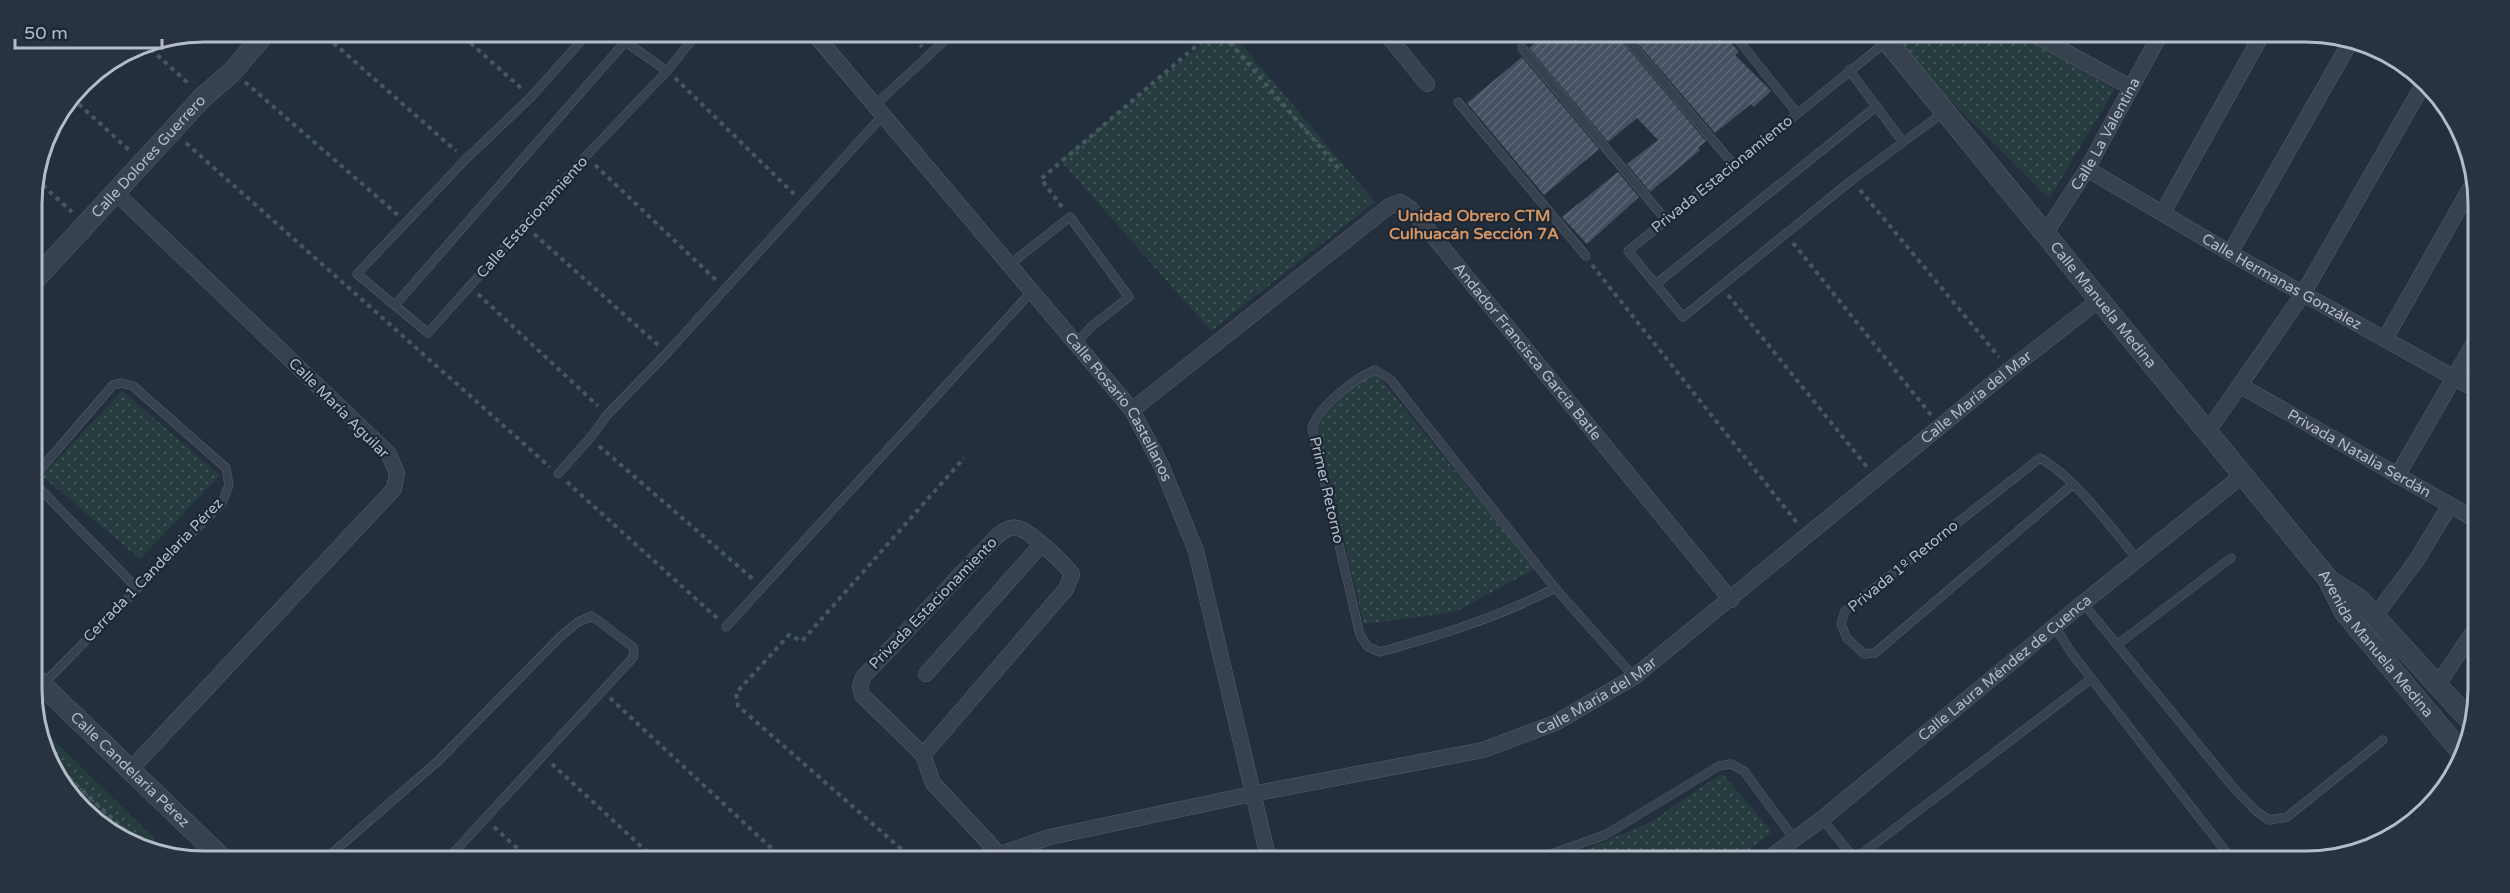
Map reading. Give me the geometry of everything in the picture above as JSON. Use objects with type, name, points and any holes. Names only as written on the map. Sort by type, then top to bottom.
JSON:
[{"type":"street","name":"Calle Dolores Guerrero","points":[[42,272],[172,130],[203,97],[232,72],[258,42]]},
{"type":"street","name":"Calle Rosario Castellanos","points":[[821,42],[1132,410],[1162,467],[1196,551],[1266,851]]},
{"type":"street","points":[[1392,42],[1427,84]]},
{"type":"street","name":"Calle Manuela Medina","points":[[1892,42],[1944,112],[2328,579]]},
{"type":"street","points":[[2046,42],[2130,87]]},
{"type":"street","name":"Calle La Valentina","points":[[2045,234],[2087,169],[2156,42]]},
{"type":"street","points":[[2163,212],[2258,42]]},
{"type":"street","points":[[2230,253],[2347,48]]},
{"type":"street","points":[[2208,431],[2303,294],[2420,89]]},
{"type":"street","name":"Calle Hermanas González","points":[[2087,169],[2230,253],[2468,386]]},
{"type":"street","name":"Calle María Aguilar","points":[[115,192],[388,453],[397,473],[394,489],[129,771]]},
{"type":"street","points":[[2385,339],[2467,193]]},
{"type":"street","name":"Andador Francisca García Batle","points":[[1132,410],[1388,207],[1400,202],[1411,208],[1731,600]]},
{"type":"street","name":"Calle María del Mar","points":[[1008,851],[1050,837],[1252,794],[1483,750],[1555,723],[1634,677],[1808,537],[2009,370],[2099,300]]},
{"type":"street","points":[[2397,476],[2468,354]]},
{"type":"street","name":"Privada Natalia Serdán","points":[[2241,386],[2468,516]]},
{"type":"street","name":"Calle Laura Méndez de Cuenca","points":[[1780,851],[1822,819],[2083,603],[2244,475]]},
{"type":"street","points":[[2375,616],[2416,561],[2450,506]]},
{"type":"street","name":"Privada Estacionamiento","points":[[923,755],[1066,589],[1072,574],[1065,565],[1020,529],[1010,528],[997,536],[862,676],[860,686],[862,695],[923,755],[933,783],[996,851]]},
{"type":"street","points":[[926,674],[1041,545]]},
{"type":"street","name":"Avenida Manuela Medina","points":[[2328,579],[2359,599],[2466,716]]},
{"type":"street","name":"Avenida Manuela Medina","points":[[2328,579],[2345,613],[2457,747]]},
{"type":"street","points":[[2438,684],[2468,640]]},
{"type":"street","name":"Calle Candelaria Pérez","points":[[42,686],[214,851]]},
{"type":"lane","name":"Calle Estacionamiento","points":[[581,42],[531,97],[465,160],[407,224],[357,274],[428,333],[691,42]]},
{"type":"lane","points":[[395,305],[625,42],[667,70]]},
{"type":"lane","points":[[558,474],[608,414],[668,353],[803,203],[879,110],[945,42]]},
{"type":"lane","points":[[1629,42],[1734,165]]},
{"type":"lane","points":[[1739,42],[1797,113]]},
{"type":"lane","name":"Privada Estacionamiento","points":[[1880,42],[1850,70],[1628,251],[1683,317],[1852,180],[1944,112]]},
{"type":"lane","points":[[1522,48],[1666,220]]},
{"type":"lane","points":[[1850,70],[1903,142]]},
{"type":"lane","points":[[1458,102],[1586,256]]},
{"type":"lane","points":[[1656,284],[1878,106]]},
{"type":"lane","points":[[1009,265],[1070,217],[1130,297],[1092,326],[1076,343]]},
{"type":"lane","points":[[726,627],[1032,291]]},
{"type":"lane","name":"Primer Retorno","points":[[1555,588],[1513,610],[1454,631],[1380,652],[1368,647],[1360,636],[1312,428],[1316,416],[1362,375],[1375,370],[1390,379],[1555,588],[1634,677]]},
{"type":"lane","name":"Cerrada 1 Candelaria Pérez","points":[[42,468],[113,385],[122,383],[133,386],[226,468],[229,484],[222,503],[42,678]]},
{"type":"lane","name":"Privada 1º Retorno","points":[[2073,485],[1875,653],[1864,654],[1847,638],[1841,624],[1845,611],[2028,465],[2040,459],[2053,465],[2073,485],[2139,560]]},
{"type":"lane","name":"Cerrada 1 Candelaria Pérez","points":[[42,492],[137,588]]},
{"type":"lane","points":[[2118,644],[2231,558]]},
{"type":"lane","points":[[2083,603],[2232,786],[2256,811],[2269,820],[2287,817],[2383,740]]},
{"type":"lane","points":[[335,851],[438,761],[561,636],[578,622],[592,616],[633,647],[634,656],[456,851]]},
{"type":"lane","points":[[2055,626],[2091,679],[2225,851]]},
{"type":"lane","points":[[1868,851],[2091,679]]},
{"type":"lane","points":[[1561,851],[1605,836],[1719,766],[1731,764],[1744,771],[1795,840]]},
{"type":"lane","points":[[1822,819],[1849,851]]},
{"type":"path","points":[[331,42],[465,160]]},
{"type":"path","points":[[468,42],[531,97]]},
{"type":"path","points":[[1070,217],[1041,179],[1201,42]]},
{"type":"path","points":[[1229,42],[1339,169]]},
{"type":"path","points":[[153,51],[203,97]]},
{"type":"path","points":[[667,70],[803,203]]},
{"type":"path","points":[[232,72],[407,224]]},
{"type":"path","points":[[77,103],[143,163]]},
{"type":"path","points":[[172,130],[726,627]]},
{"type":"path","points":[[586,156],[725,288]]},
{"type":"path","points":[[1852,180],[2009,370]]},
{"type":"path","points":[[43,185],[86,225]]},
{"type":"path","points":[[524,225],[668,353]]},
{"type":"path","points":[[1786,234],[1940,428]]},
{"type":"path","points":[[1586,256],[1808,537]]},
{"type":"path","points":[[469,286],[608,414]]},
{"type":"path","points":[[1721,286],[1877,479]]},
{"type":"path","points":[[590,438],[762,587]]},
{"type":"path","points":[[904,851],[738,706],[736,693],[789,635],[802,641],[964,458]]},
{"type":"path","points":[[603,691],[774,851]]},
{"type":"path","points":[[544,756],[646,851]]},
{"type":"path","points":[[68,777],[124,830]]},
{"type":"path","points":[[485,820],[520,851]]},
{"type":"green space","points":[[1206,42],[1239,42],[1375,202],[1211,331],[1060,160]]},
{"type":"green space","points":[[1896,42],[2032,42],[2115,89],[2049,199],[1915,65]]},
{"type":"green space","points":[[1373,370],[1535,569],[1455,612],[1364,624],[1315,419]]},
{"type":"green space","points":[[122,391],[220,475],[140,559],[42,476]]},
{"type":"green space","points":[[50,736],[160,844],[132,834],[97,811],[69,779]]},
{"type":"green space","points":[[1722,773],[1772,832],[1748,851],[1583,851],[1651,822]]},
{"type":"building","points":[[1536,42],[1622,42],[1706,141],[1698,148],[1700,150],[1650,192],[1627,164],[1658,140],[1637,118],[1608,142],[1529,48]]},
{"type":"building","points":[[1637,42],[1730,42],[1739,52],[1735,55],[1771,91],[1754,107],[1751,104],[1715,133]]},
{"type":"building","points":[[1522,57],[1599,149],[1544,195],[1467,103]]},
{"type":"building","points":[[1618,172],[1639,197],[1587,244],[1562,217]]},
{"type":"district","name":"Unidad Obrero CTM Culhuacán Sección 7A","points":[[1474,225]]}]
